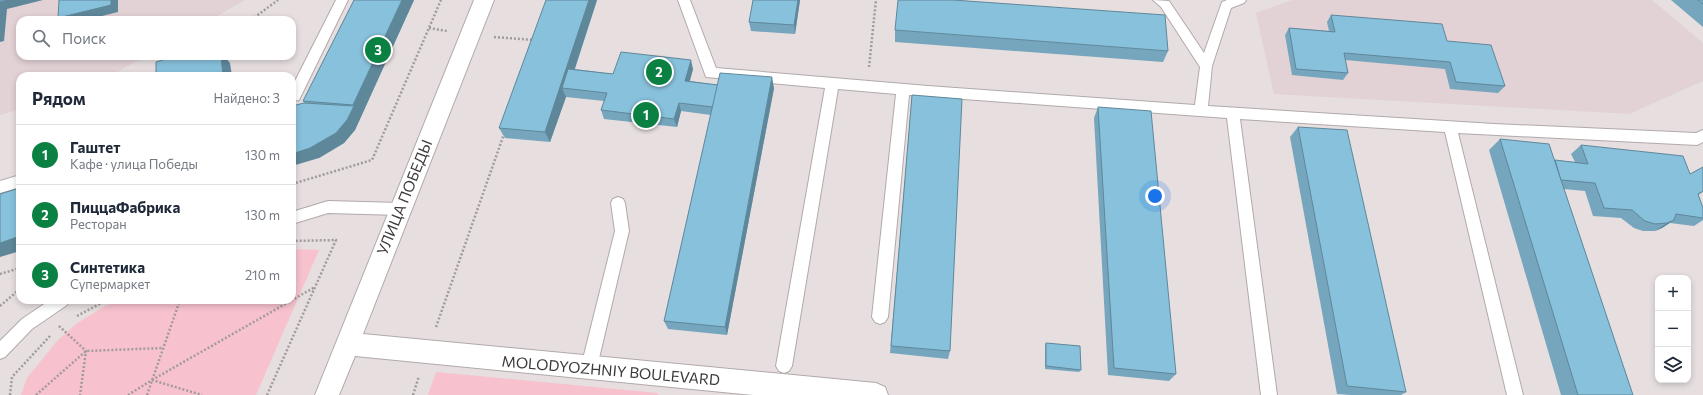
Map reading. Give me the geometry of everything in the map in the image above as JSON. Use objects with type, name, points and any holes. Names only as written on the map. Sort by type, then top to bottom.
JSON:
[{"type":"main road","name":"УЛИЦА ПОБЕДЫ","points":[[327,395],[484,0]]},
{"type":"main road","name":"MOLODYOZHNIY BOULEVARD","points":[[346,344],[876,395]]},
{"type":"lane","points":[[296,92],[342,0]]},
{"type":"lane","points":[[684,0],[711,73],[868,87],[1450,127],[1581,135],[1697,139],[1703,136]]},
{"type":"lane","points":[[1159,0],[1164,4],[1206,66]]},
{"type":"lane","points":[[1201,111],[1206,66],[1226,5],[1240,0]]},
{"type":"lane","points":[[784,366],[832,84]]},
{"type":"lane","points":[[880,317],[903,89]]},
{"type":"lane","points":[[1233,113],[1269,395]]},
{"type":"lane","points":[[1450,127],[1515,395]]},
{"type":"lane","points":[[0,187],[16,182]]},
{"type":"lane","points":[[589,368],[622,231],[618,203]]},
{"type":"lane","points":[[296,217],[328,207],[400,209]]},
{"type":"lane","points":[[0,352],[27,324],[56,304]]},
{"type":"path","points":[[256,16],[278,0]]},
{"type":"path","points":[[296,183],[372,160],[441,0]]},
{"type":"path","points":[[868,87],[876,0]]},
{"type":"path","points":[[435,330],[506,130]]},
{"type":"path","points":[[267,395],[336,240],[296,241]]},
{"type":"path","points":[[0,274],[16,269]]},
{"type":"path","points":[[296,298],[315,287]]},
{"type":"path","points":[[0,306],[16,292]]},
{"type":"path","points":[[72,318],[99,304]]},
{"type":"path","points":[[147,395],[179,304]]},
{"type":"path","points":[[128,395],[285,304]]},
{"type":"path","points":[[10,395],[12,377],[59,326],[66,322]]},
{"type":"path","points":[[59,326],[86,351]]},
{"type":"path","points":[[36,395],[86,351],[163,348]]},
{"type":"path","points":[[80,395],[86,351]]},
{"type":"path","points":[[413,395],[419,376]]},
{"type":"path","points":[[152,380],[202,395]]},
{"type":"shaded area","points":[[0,0],[245,0],[217,16],[16,16],[16,60],[139,60],[117,72],[16,72],[16,110],[0,115]]},
{"type":"shaded area","points":[[1292,0],[1652,0],[1703,43],[1703,81],[1629,114],[1274,94],[1256,13]]},
{"type":"shaded area","points":[[296,249],[319,250],[296,303]]},
{"type":"shaded area","points":[[111,304],[296,304],[256,395],[21,395],[27,378],[57,341],[76,324]]},
{"type":"shaded area","points":[[436,372],[658,393],[658,395],[428,395]]},
{"type":"building","points":[[59,0],[111,0],[111,5],[66,16],[58,16]]},
{"type":"building","points":[[354,0],[402,0],[353,105],[303,101]]},
{"type":"building","points":[[546,0],[589,0],[545,132],[499,128]]},
{"type":"building","points":[[753,0],[798,0],[794,25],[749,22]]},
{"type":"building","points":[[898,0],[953,0],[1165,15],[1168,51],[895,30]]},
{"type":"building","points":[[1331,15],[1442,24],[1447,41],[1491,45],[1505,86],[1456,82],[1450,62],[1344,53],[1348,73],[1296,69],[1289,28],[1335,32]]},
{"type":"building","points":[[621,52],[691,60],[685,81],[718,85],[713,107],[679,103],[674,119],[601,110],[607,93],[562,88],[568,69],[613,74]]},
{"type":"building","points":[[162,60],[221,60],[223,72],[156,72],[156,62]]},
{"type":"building","points":[[720,73],[772,77],[725,327],[664,321]]},
{"type":"building","points":[[912,95],[962,99],[950,351],[891,346]]},
{"type":"building","points":[[304,103],[354,106],[347,120],[336,133],[310,148],[296,153],[296,105]]},
{"type":"building","points":[[1098,107],[1151,111],[1176,374],[1114,368]]},
{"type":"building","points":[[1298,127],[1347,130],[1406,392],[1347,386]]},
{"type":"building","points":[[1500,139],[1549,144],[1633,395],[1578,395]]},
{"type":"building","points":[[1581,145],[1683,156],[1690,174],[1703,167],[1703,191],[1698,194],[1703,208],[1703,218],[1676,214],[1674,220],[1667,223],[1655,224],[1645,221],[1632,210],[1604,208],[1595,183],[1561,180],[1555,160],[1588,164]]},
{"type":"building","points":[[16,189],[16,237],[0,243],[0,194]]},
{"type":"building","points":[[1046,343],[1080,346],[1081,370],[1046,366]]},
{"type":"place","name":"Синтетика","points":[[378,50]]},
{"type":"place","name":"ПиццаФабрика","points":[[659,72]]},
{"type":"place","name":"Гаштет","points":[[646,115]]}]
